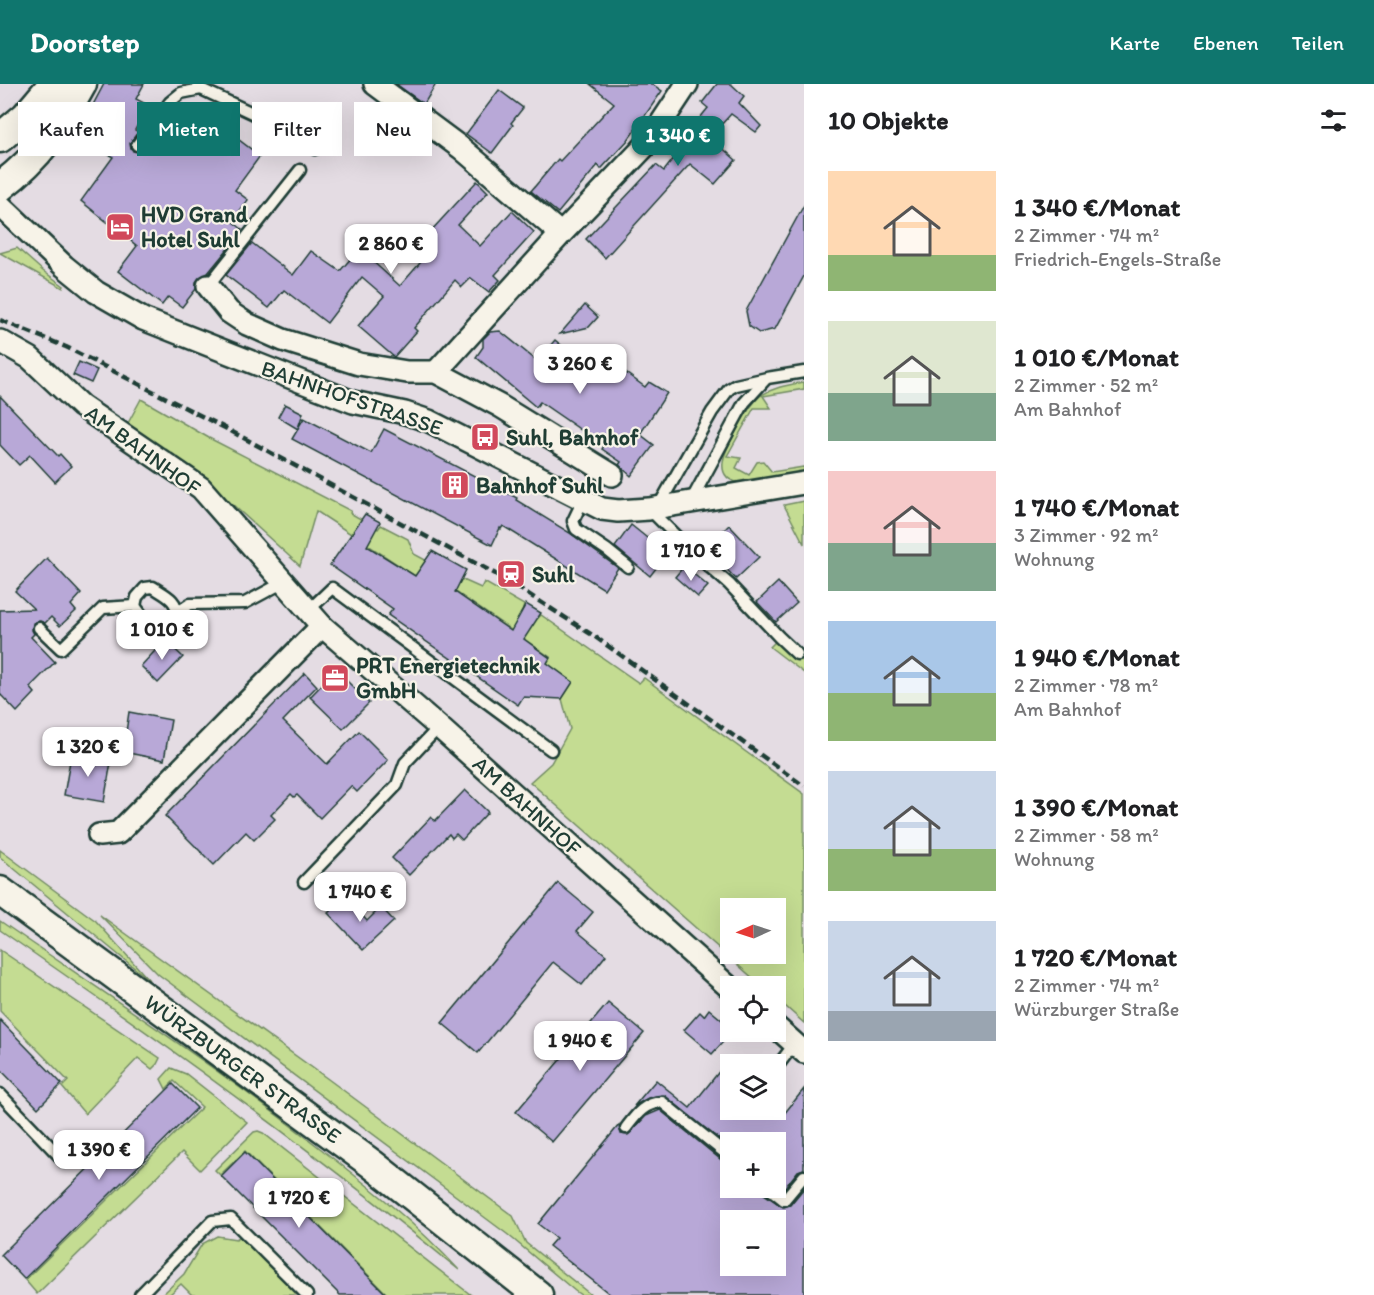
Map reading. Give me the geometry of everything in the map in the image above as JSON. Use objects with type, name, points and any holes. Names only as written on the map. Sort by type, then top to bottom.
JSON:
[{"type":"main road","points":[[0,138],[26,116],[53,84]]},
{"type":"main road","points":[[0,187],[23,170],[56,131],[82,84]]},
{"type":"main road","name":"WÜRZBURGER STRASSE","points":[[0,891],[372,1164],[538,1295]]},
{"type":"street","points":[[375,84],[461,148],[561,234]]},
{"type":"street","points":[[436,372],[561,234],[648,143],[687,84]]},
{"type":"street","name":"BAHNHOFSTRASSE","points":[[0,205],[64,266],[96,292],[142,319],[353,402],[405,413],[429,421],[583,500],[609,510],[654,508],[804,483]]},
{"type":"street","points":[[208,286],[229,312],[247,324],[283,340],[359,364],[407,372],[436,372],[500,406],[612,475]]},
{"type":"street","name":"AM BAHNHOF","points":[[0,341],[30,358],[81,406],[201,488],[316,618],[720,978]]},
{"type":"street","points":[[99,835],[118,833],[316,618]]},
{"type":"street","points":[[786,1036],[799,1048]]},
{"type":"lane","points":[[170,102],[181,93],[201,89],[229,102]]},
{"type":"lane","points":[[208,286],[300,170]]},
{"type":"lane","points":[[797,654],[729,584],[691,551],[654,508],[723,396],[736,385],[804,372]]},
{"type":"lane","points":[[691,501],[744,403],[767,378]]},
{"type":"lane","points":[[583,500],[573,522],[576,529],[607,549],[628,567]]},
{"type":"lane","points":[[135,606],[147,622],[158,625],[190,604],[245,603],[284,582]]},
{"type":"lane","points":[[135,606],[144,588],[153,587],[174,601],[176,614]]},
{"type":"lane","points":[[316,618],[332,588],[551,750]]},
{"type":"lane","points":[[39,628],[61,649],[104,608],[135,606]]},
{"type":"lane","points":[[304,882],[397,785],[405,763],[439,727]]},
{"type":"lane","points":[[786,1059],[799,1048]]},
{"type":"lane","points":[[0,1094],[65,1162]]},
{"type":"lane","points":[[626,1128],[647,1106],[662,1102],[720,1149]]},
{"type":"lane","points":[[786,1198],[804,1176]]},
{"type":"lane","points":[[140,1295],[212,1221],[231,1220],[307,1295]]},
{"type":"green space","points":[[17,248],[64,286],[63,288],[0,253]]},
{"type":"green space","points":[[804,382],[804,389],[763,396],[771,408],[754,408],[727,456],[741,458],[736,468],[749,475],[757,462],[763,461],[772,472],[804,467],[804,474],[746,484],[730,479],[723,467],[724,458],[731,441],[754,403],[760,396],[771,390]]},
{"type":"green space","points":[[141,399],[209,438],[351,511],[350,513],[378,529],[381,525],[408,539],[414,554],[481,588],[484,582],[524,605],[523,609],[538,618],[541,615],[639,683],[644,678],[804,794],[804,1023],[786,1007],[786,976],[750,976],[737,964],[786,964],[786,898],[720,898],[720,949],[530,782],[551,763],[570,729],[562,699],[573,682],[547,663],[550,657],[421,568],[415,576],[316,511],[300,566],[209,483],[127,425]]},
{"type":"green space","points":[[804,501],[804,544],[784,505]]},
{"type":"green space","points":[[777,640],[804,661],[804,673],[770,647]]},
{"type":"green space","points":[[0,850],[96,921],[149,980],[0,857]]},
{"type":"green space","points":[[100,915],[513,1216],[526,1243],[591,1295],[581,1295],[575,1291],[507,1234],[158,974]]},
{"type":"green space","points":[[0,921],[160,1030],[277,1115],[390,1205],[426,1236],[459,1270],[404,1225],[233,1095],[0,930]]},
{"type":"green space","points":[[0,950],[160,1058],[157,1064],[152,1069],[138,1058],[85,1114],[62,1087],[68,1081],[0,1011]]},
{"type":"green space","points":[[171,1068],[186,1074],[247,1122],[200,1170],[182,1152],[37,1294],[25,1280],[202,1107],[174,1081],[166,1089],[161,1079]]},
{"type":"green space","points":[[258,1131],[471,1295],[388,1295],[245,1151],[220,1175],[215,1170],[254,1132]]},
{"type":"green space","points":[[217,1236],[236,1239],[241,1236],[298,1295],[192,1295],[181,1284],[169,1295],[162,1295],[184,1274],[202,1244]]},
{"type":"building","points":[[104,84],[144,84],[136,99],[142,102],[137,102],[135,130],[137,133],[130,143],[133,151],[137,152],[137,156],[240,156],[240,141],[252,150],[252,156],[260,156],[235,190],[248,200],[232,221],[242,229],[238,233],[240,234],[208,273],[196,282],[196,289],[182,307],[168,297],[162,305],[118,271],[137,246],[81,201],[113,157],[111,156],[125,156],[125,102],[94,102]]},
{"type":"building","points":[[396,84],[436,84],[425,102],[421,102]]},
{"type":"building","points":[[590,84],[652,84],[662,91],[628,140],[601,169],[598,165],[558,213],[531,191],[558,159],[560,161],[614,103]]},
{"type":"building","points":[[717,84],[731,84],[744,96],[739,103],[761,126],[756,132],[731,114],[710,137],[736,160],[715,184],[690,164],[605,258],[586,239],[656,165],[664,171],[686,143],[682,140],[708,108],[702,103]]},
{"type":"building","points":[[499,90],[523,108],[492,153],[466,134]]},
{"type":"building","points":[[477,181],[488,192],[458,225],[480,246],[512,211],[534,232],[495,275],[500,280],[489,292],[471,278],[462,287],[455,280],[414,328],[417,331],[394,357],[358,326],[384,296],[362,277],[327,323],[284,290],[269,308],[226,275],[252,243],[293,275],[311,251],[340,271],[359,249],[400,286],[427,255],[417,246]]},
{"type":"building","points":[[804,205],[804,276],[775,329],[759,333],[749,326],[746,311]]},
{"type":"building","points":[[585,305],[598,317],[589,327],[560,334]]},
{"type":"building","points":[[500,331],[537,361],[555,340],[598,376],[608,360],[645,387],[649,382],[667,393],[640,434],[654,445],[631,476],[619,465],[621,462],[602,449],[604,446],[540,402],[536,407],[476,357],[483,347],[483,339],[490,332]]},
{"type":"building","points":[[79,362],[97,370],[91,383],[73,375]]},
{"type":"building","points":[[0,396],[58,456],[60,454],[71,466],[55,482],[30,455],[19,465],[0,445]]},
{"type":"building","points":[[285,404],[303,413],[298,428],[304,418],[371,453],[384,429],[517,498],[516,500],[570,533],[618,568],[604,589],[503,526],[492,545],[292,439],[298,429],[278,417]]},
{"type":"building","points":[[365,514],[380,522],[367,546],[415,576],[432,551],[466,570],[455,592],[511,631],[526,604],[541,613],[524,639],[550,658],[547,663],[573,682],[562,699],[523,697],[518,705],[388,615],[393,609],[330,565]]},
{"type":"building","points":[[631,525],[667,554],[650,576],[615,547]]},
{"type":"building","points":[[729,525],[759,557],[736,579],[706,548]]},
{"type":"building","points":[[47,558],[81,594],[71,605],[76,611],[60,626],[51,617],[45,623],[40,621],[33,623],[34,634],[31,637],[55,662],[30,687],[35,693],[17,712],[0,694],[0,610],[34,609],[15,591]]},
{"type":"building","points":[[684,566],[708,586],[698,597],[675,577]]},
{"type":"building","points":[[778,582],[797,603],[776,622],[757,602]]},
{"type":"building","points":[[165,640],[183,657],[158,683],[141,666]]},
{"type":"building","points":[[336,670],[369,703],[343,729],[310,697]]},
{"type":"building","points":[[305,673],[317,686],[283,721],[327,764],[359,731],[388,760],[357,792],[351,786],[320,818],[297,795],[294,797],[291,794],[271,815],[275,819],[254,840],[246,832],[214,865],[165,816]]},
{"type":"building","points":[[129,712],[171,720],[164,760],[123,752]]},
{"type":"building","points":[[71,755],[111,762],[104,802],[64,795]]},
{"type":"building","points":[[465,790],[488,812],[462,840],[456,834],[452,838],[449,834],[409,875],[392,858],[431,817],[435,821]]},
{"type":"building","points":[[558,883],[593,912],[577,931],[606,955],[582,985],[553,962],[478,1053],[442,1023]]},
{"type":"building","points":[[346,897],[367,921],[381,907],[394,921],[363,950],[328,913]]},
{"type":"building","points":[[608,1003],[644,1033],[552,1142],[516,1112]]},
{"type":"building","points":[[709,1009],[720,1018],[720,1042],[723,1042],[712,1054],[684,1030],[700,1012],[704,1016]]},
{"type":"building","points":[[0,1020],[62,1084],[38,1108],[0,1069]]},
{"type":"building","points":[[720,1070],[720,1120],[786,1120],[786,1112],[804,1089],[804,1169],[798,1171],[786,1186],[786,1132],[720,1132],[720,1140],[664,1095],[648,1098],[634,1106],[656,1080],[690,1108]]},
{"type":"building","points":[[173,1084],[197,1108],[24,1279],[1,1255]]},
{"type":"building","points":[[660,1110],[720,1159],[720,1198],[770,1198],[783,1207],[790,1205],[804,1188],[804,1295],[611,1295],[549,1246],[556,1238],[538,1224],[619,1125],[621,1134],[628,1135],[646,1116]]},
{"type":"building","points":[[245,1152],[387,1295],[340,1295],[221,1176]]},
{"type":"railway","points":[[0,320],[66,347],[227,429],[503,578],[594,636],[804,786]]},
{"type":"place","name":"HVD Grand Hotel Suhl","points":[[120,227]]},
{"type":"place","name":"Suhl, Bahnhof","points":[[485,437]]},
{"type":"place","name":"Bahnhof Suhl","points":[[455,485]]},
{"type":"place","name":"Suhl","points":[[511,574]]},
{"type":"place","name":"PRT Energietechnik GmbH","points":[[335,678]]}]
